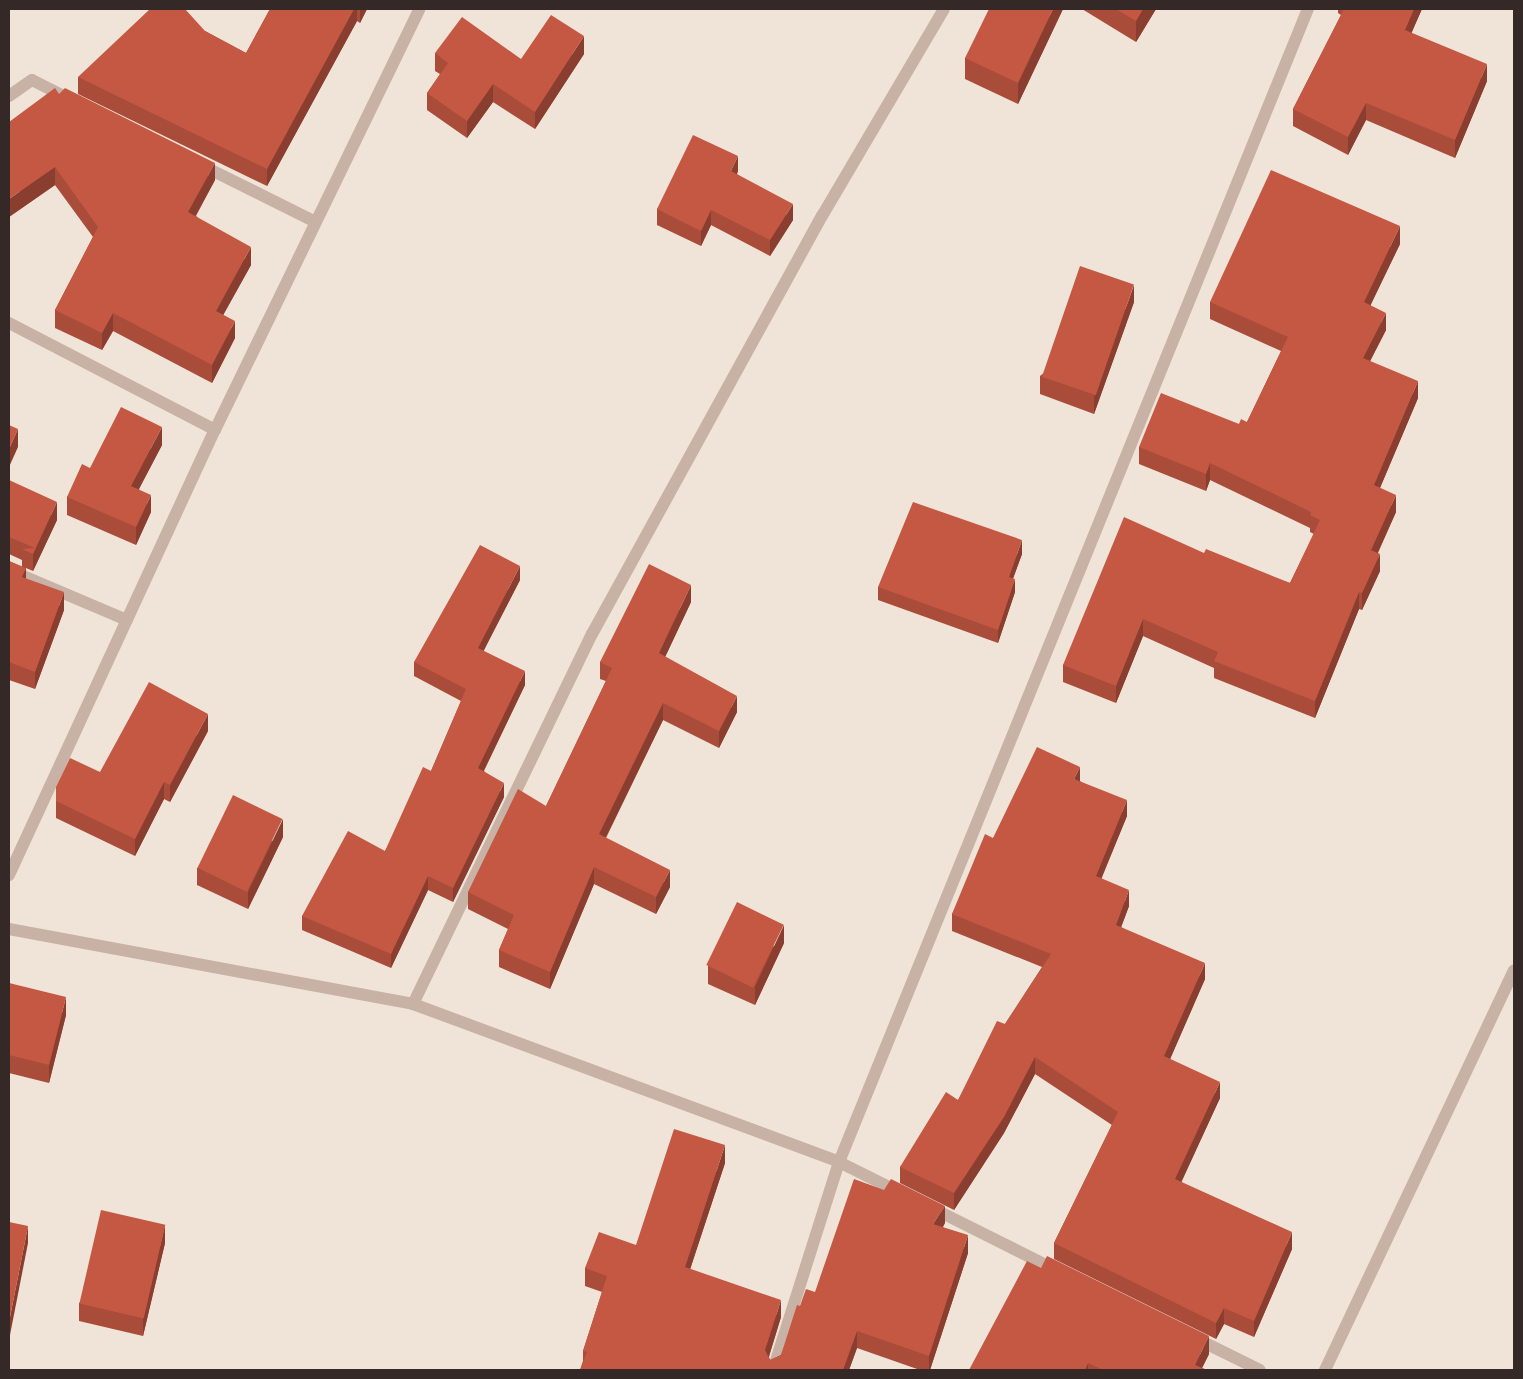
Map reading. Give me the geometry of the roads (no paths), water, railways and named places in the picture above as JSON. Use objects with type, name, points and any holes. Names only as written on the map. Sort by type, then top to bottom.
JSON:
[{"type":"street","points":[[9,875],[215,430],[314,221],[419,9]]},
{"type":"street","points":[[413,1004],[592,634],[822,216],[944,9]]},
{"type":"street","points":[[773,1370],[839,1162],[1308,9]]},
{"type":"street","points":[[9,96],[32,80],[76,102]]},
{"type":"street","points":[[191,160],[314,221]]},
{"type":"street","points":[[9,323],[215,430]]},
{"type":"street","points":[[9,570],[127,620]]},
{"type":"street","points":[[9,929],[413,1004],[839,1162],[1072,1277]]},
{"type":"street","points":[[1325,1370],[1514,970]]},
{"type":"street","points":[[1179,1330],[1260,1370]]}]
